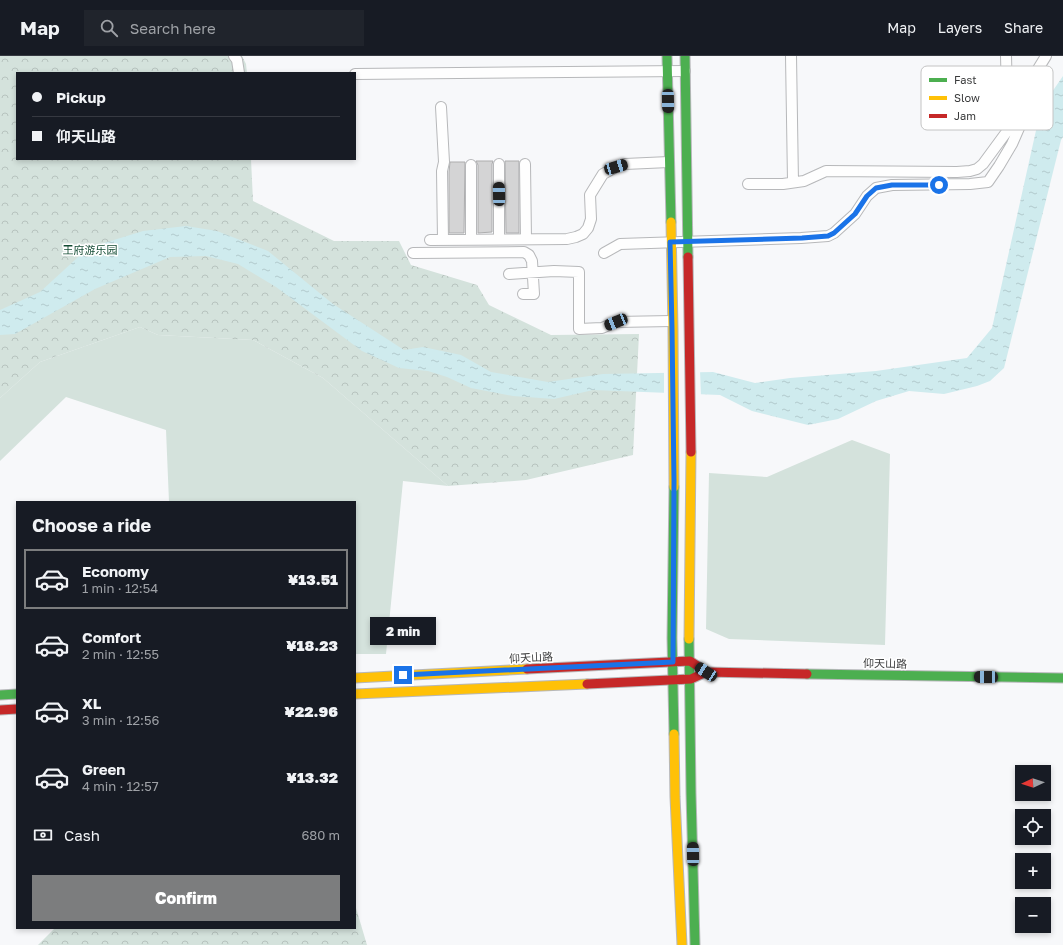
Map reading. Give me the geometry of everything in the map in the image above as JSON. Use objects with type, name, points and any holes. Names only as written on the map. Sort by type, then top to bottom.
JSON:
[{"type":"main road","points":[[667,56],[674,481],[672,634],[676,797],[682,945]]},
{"type":"main road","points":[[685,56],[692,481],[689,640],[695,945]]},
{"type":"main road","points":[[690,661],[706,672]]},
{"type":"main road","name":"仰天山路","points":[[356,678],[690,661]]},
{"type":"main road","name":"仰天山路","points":[[356,694],[690,679],[706,672],[1063,678]]},
{"type":"main road","points":[[0,695],[16,694]]},
{"type":"main road","points":[[0,710],[16,709]]},
{"type":"street","points":[[234,56],[239,72]]},
{"type":"street","points":[[791,56],[793,182]]},
{"type":"street","points":[[1006,56],[1006,66]]},
{"type":"street","points":[[1040,66],[1046,56]]},
{"type":"street","points":[[356,74],[685,71]]},
{"type":"street","points":[[441,107],[444,162],[442,171],[442,240]]},
{"type":"street","points":[[748,184],[783,184],[804,181],[826,171],[970,171],[977,169],[983,164],[1008,130]]},
{"type":"street","points":[[604,253],[620,244],[828,236],[834,233],[855,214],[867,196],[876,188],[892,185],[970,184],[988,182],[1012,144],[1017,130]]},
{"type":"street","points":[[430,240],[576,237],[588,228],[591,219],[590,195],[603,174],[625,164],[669,162]]},
{"type":"street","points":[[499,164],[499,239]]},
{"type":"street","points":[[526,164],[526,239]]},
{"type":"street","points":[[471,165],[471,240]]},
{"type":"street","points":[[414,253],[524,252],[529,255],[532,261],[534,294],[523,294]]},
{"type":"street","points":[[509,274],[554,271],[579,272],[579,329],[602,328],[616,322],[672,325]]},
{"type":"green space","name":"王府游乐园","points":[[0,56],[242,56],[246,64],[247,72],[16,72],[16,160],[251,160],[253,201],[334,241],[399,241],[411,265],[477,285],[489,305],[551,335],[639,334],[633,455],[526,480],[448,486],[323,378],[253,340],[158,335],[140,327],[40,362],[0,398]]},
{"type":"green space","points":[[140,327],[158,335],[253,340],[323,378],[448,486],[403,481],[386,654],[356,654],[356,501],[169,501],[166,430],[66,397],[0,461],[0,398],[40,362]]},
{"type":"green space","points":[[852,440],[890,454],[885,645],[729,639],[706,629],[709,473],[767,477]]},
{"type":"green space","points":[[356,908],[367,945],[38,945],[54,929],[356,929]]},
{"type":"water","points":[[1063,76],[1063,137],[1004,368],[990,381],[977,386],[944,394],[909,391],[876,401],[838,419],[808,425],[752,411],[720,395],[593,390],[554,399],[513,396],[471,388],[447,377],[428,371],[399,368],[362,351],[276,287],[238,264],[206,256],[170,257],[95,289],[15,334],[0,335],[0,310],[40,292],[88,248],[143,231],[186,226],[217,231],[268,251],[333,304],[404,350],[423,347],[461,355],[491,372],[548,382],[603,374],[713,372],[755,383],[790,378],[876,371],[967,358],[992,328],[1036,130],[1053,130],[1053,91]]},
{"type":"pier","points":[[700,370],[701,397],[664,395],[664,371]]},
{"type":"building","points":[[476,161],[493,161],[492,232],[478,233],[478,165]]},
{"type":"building","points":[[505,161],[519,161],[519,233],[506,233]]},
{"type":"building","points":[[450,162],[465,162],[464,233],[449,233]]},
{"type":"traffic: fast","points":[[667,56],[671,222]]},
{"type":"traffic: fast","points":[[685,56],[688,257]]},
{"type":"traffic: fast","points":[[674,487],[672,638],[674,734]]},
{"type":"traffic: fast","points":[[689,639],[695,945]]},
{"type":"traffic: fast","points":[[807,674],[1063,678]]},
{"type":"traffic: fast","points":[[0,695],[16,694]]},
{"type":"traffic: slow","points":[[671,222],[674,487]]},
{"type":"traffic: slow","points":[[689,639],[691,452]]},
{"type":"traffic: slow","points":[[356,678],[527,669]]},
{"type":"traffic: slow","points":[[356,694],[587,684]]},
{"type":"traffic: slow","points":[[674,734],[675,797],[682,945]]},
{"type":"traffic: jam","points":[[688,257],[691,452]]},
{"type":"traffic: jam","points":[[527,669],[690,661],[699,667]]},
{"type":"traffic: jam","points":[[587,684],[691,679],[706,672],[807,674]]},
{"type":"traffic: jam","points":[[0,710],[16,709]]},
{"type":"route","points":[[403,675],[673,662],[674,481],[670,242],[828,236],[834,233],[855,214],[867,196],[876,188],[892,185],[939,185]]}]
